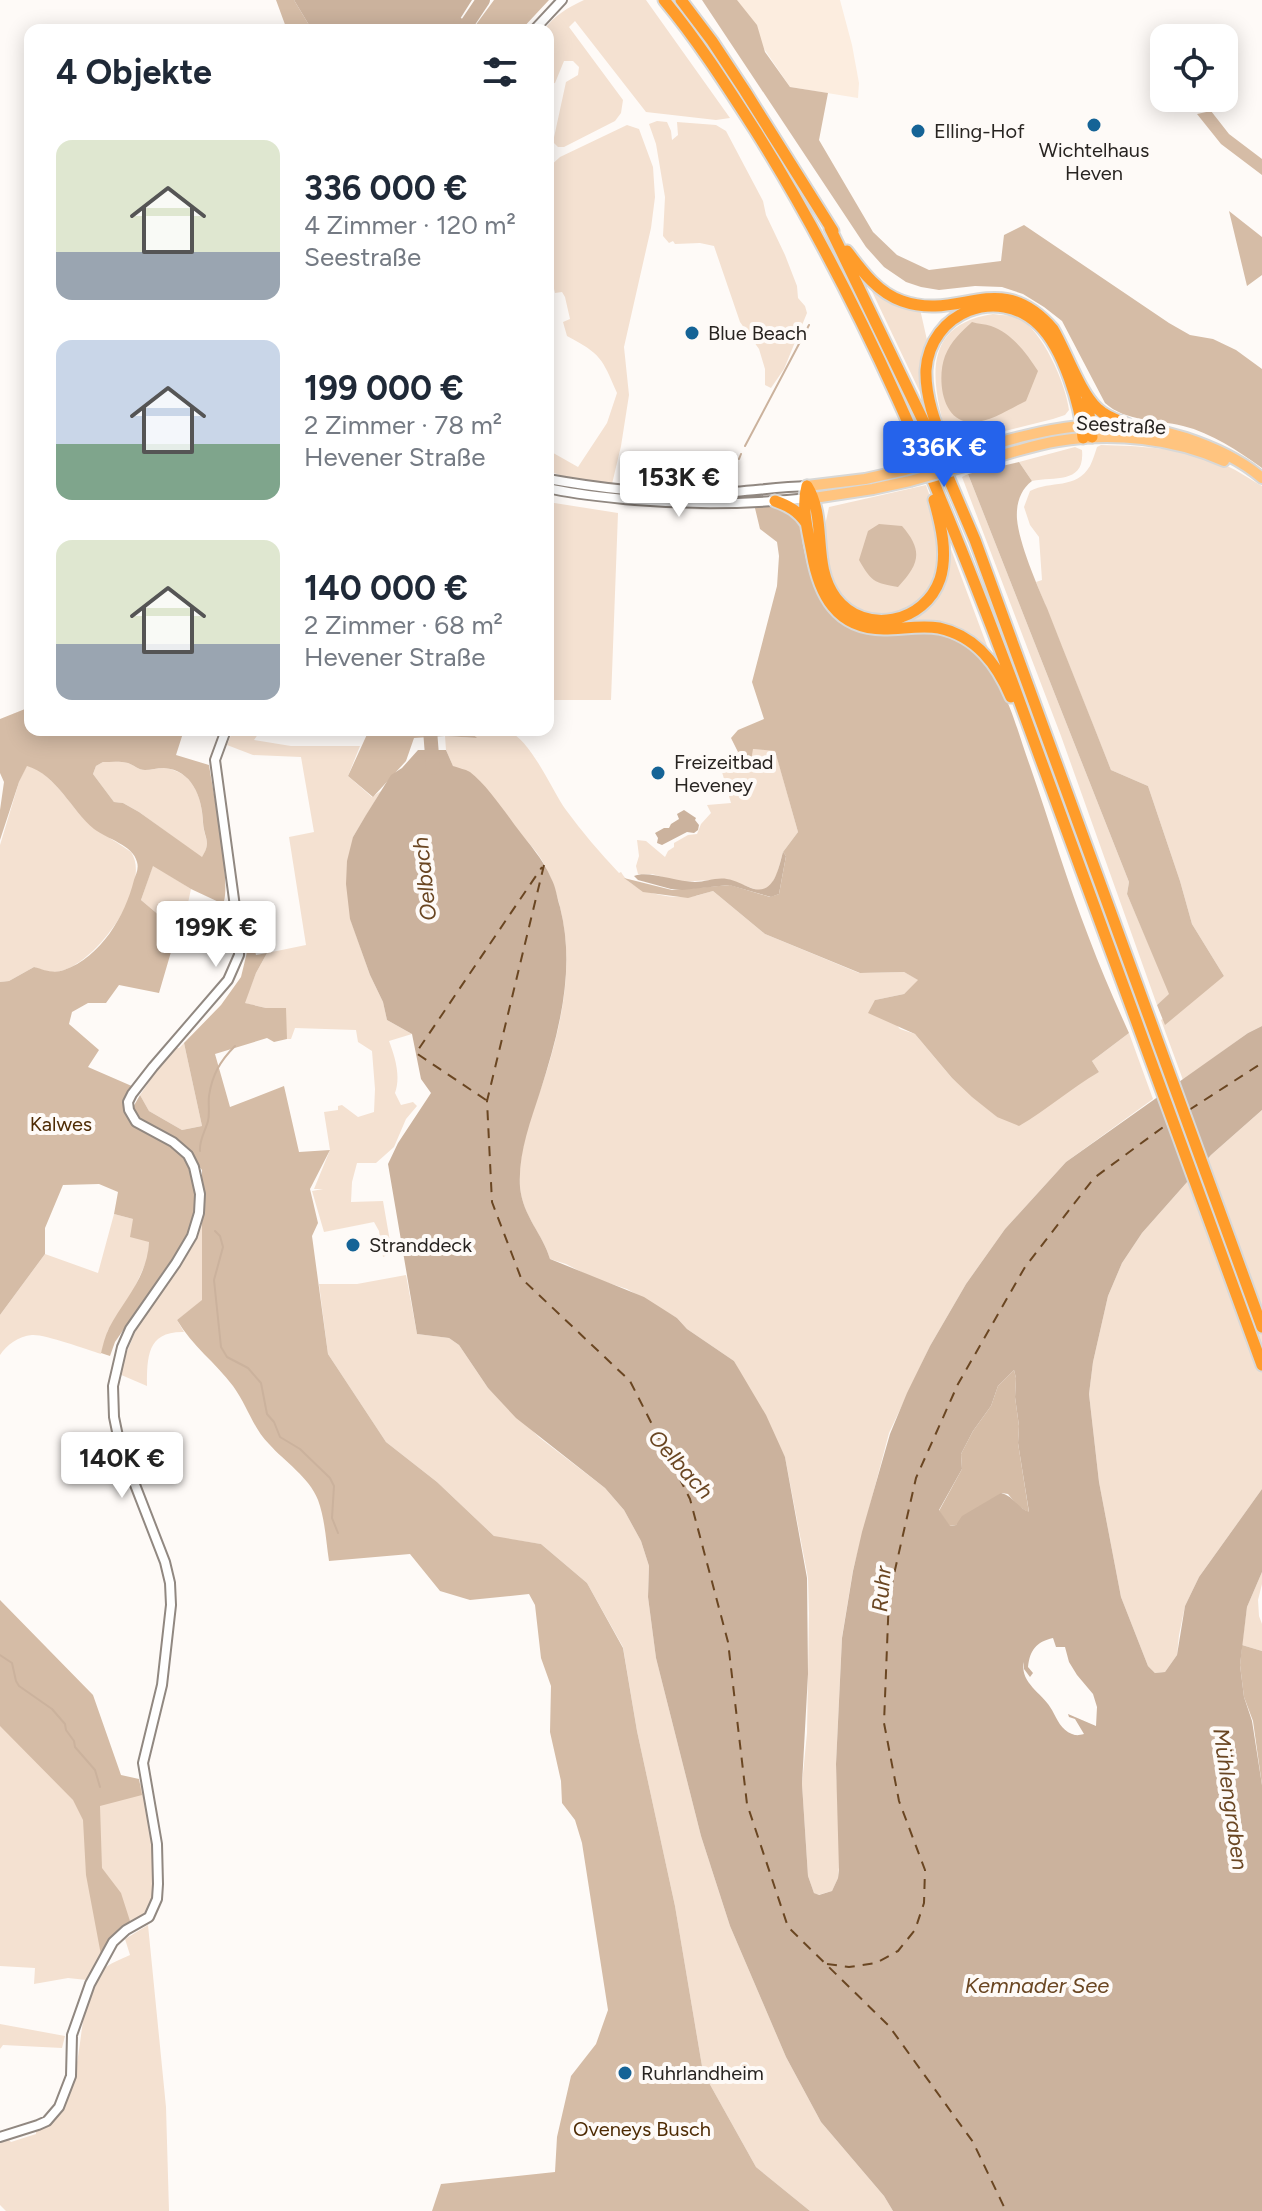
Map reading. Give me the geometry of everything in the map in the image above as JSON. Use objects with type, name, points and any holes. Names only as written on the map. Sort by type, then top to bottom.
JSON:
[{"type":"highway","points":[[664,0],[731,92],[799,204],[844,286],[906,417],[981,598],[1262,1365]]},
{"type":"highway","points":[[681,0],[745,91],[830,228],[931,437],[975,540],[1262,1327]]},
{"type":"highway","points":[[830,228],[869,278],[900,301],[929,307],[996,298],[1015,301],[1030,309],[1053,329],[1086,394],[1100,411],[1127,424]]},
{"type":"highway","points":[[975,540],[969,513],[933,417],[926,383],[929,354],[941,330],[959,314],[978,306],[1014,309],[1032,319],[1050,339],[1059,356],[1087,424]]},
{"type":"highway","points":[[1086,394],[1088,438]]},
{"type":"highway","points":[[807,486],[822,568],[827,584],[844,607],[876,621],[902,618],[920,608],[929,600],[940,580],[943,545],[937,512],[906,417]]},
{"type":"highway","points":[[809,498],[807,524],[818,583],[835,608],[863,626],[884,629],[939,628],[974,644],[998,671],[1027,740],[1040,757]]},
{"type":"highway","points":[[775,501],[789,506],[807,524]]},
{"type":"main road","name":"Seestraße","points":[[809,498],[873,489],[962,453],[1021,436],[1087,424],[1127,424],[1173,434],[1204,444],[1237,460],[1262,479]]},
{"type":"main road","name":"Seestraße","points":[[807,486],[908,476],[968,465],[1057,441],[1088,438],[1170,444],[1219,459],[1262,479]]},
{"type":"street","points":[[540,24],[562,0]]},
{"type":"street","name":"Seestraße","points":[[554,480],[596,487],[674,493],[807,486]]},
{"type":"street","name":"Seestraße","points":[[554,489],[594,496],[682,503],[809,498]]},
{"type":"street","points":[[0,2137],[47,2121],[59,2107],[71,2076],[72,2035],[90,1984],[113,1942],[126,1930],[149,1917],[157,1899],[157,1844],[143,1763],[162,1685],[171,1605],[170,1583],[165,1562],[120,1446],[114,1417],[113,1386],[122,1347],[130,1329],[192,1236],[199,1213],[200,1194],[188,1155],[173,1142],[136,1122],[128,1102],[153,1067],[228,980],[239,955],[215,760],[224,736]]},
{"type":"shaded area","points":[[584,0],[646,0],[730,118],[716,120],[646,112],[575,21],[569,27],[623,100],[621,113],[615,121],[564,147],[558,147],[554,137],[566,82],[578,75],[579,67],[573,61],[564,61],[554,83],[554,24],[549,24],[562,12]]},
{"type":"shaded area","points":[[731,0],[840,0],[859,83],[858,98],[790,87]]},
{"type":"shaded area","points":[[667,122],[672,140],[678,135],[677,122],[716,125],[726,131],[763,201],[766,215],[797,286],[798,298],[807,313],[784,369],[771,388],[765,385],[765,369],[759,349],[740,322],[714,246],[669,243],[663,236],[665,197],[656,144],[649,124]]},
{"type":"shaded area","points":[[627,125],[639,129],[653,167],[655,197],[651,228],[624,347],[629,395],[612,484],[554,473],[554,453],[578,467],[607,423],[617,393],[599,358],[567,336],[563,322],[570,319],[565,297],[562,292],[555,293],[554,289],[554,162]]},
{"type":"shaded area","points":[[868,283],[920,309],[927,340],[941,319],[949,314],[948,308],[972,303],[932,340],[927,407]]},
{"type":"shaded area","points":[[993,314],[1018,318],[1036,333],[1058,372],[1069,410],[1053,419],[949,445],[936,383],[936,363],[941,346],[951,332],[968,321]]},
{"type":"shaded area","points":[[1075,447],[1082,450],[1082,461],[1074,473],[1067,476],[1032,481],[1019,462]]},
{"type":"shaded area","points":[[1097,447],[1145,447],[1204,457],[1224,464],[1262,486],[1262,1026],[1183,1080],[1161,1020],[1224,976],[1192,924],[1148,786],[1111,770],[1036,582],[1042,580],[1039,537],[1030,525],[1024,507],[1030,491],[1070,482],[1084,474]]},
{"type":"shaded area","points":[[968,474],[1129,882],[1127,894],[1170,994],[1157,1005],[1061,736],[962,477]]},
{"type":"shaded area","points":[[926,485],[936,514],[940,545],[937,581],[915,610],[878,618],[852,610],[829,581],[824,530],[829,507]]},
{"type":"shaded area","points":[[554,503],[618,513],[611,700],[554,700]]},
{"type":"shaded area","points":[[949,544],[992,659],[964,635],[884,628],[842,614],[836,598],[876,621],[929,600],[943,545]]},
{"type":"shaded area","points":[[231,736],[257,736],[254,740],[291,746],[360,746],[348,776],[372,797],[381,791],[353,837],[350,918],[387,1020],[412,1034],[389,1041],[397,1073],[395,1093],[401,1105],[413,1102],[417,1106],[406,1119],[394,1147],[376,1163],[357,1163],[352,1182],[351,1202],[383,1201],[392,1253],[383,1257],[379,1231],[374,1222],[324,1232],[312,1191],[323,1189],[314,1189],[330,1150],[324,1112],[338,1110],[338,1106],[342,1105],[358,1117],[374,1112],[372,1051],[358,1042],[356,1030],[295,1028],[291,1039],[285,1039],[286,1008],[244,1003],[267,953],[306,945],[289,837],[314,832],[301,757],[253,755],[227,745]]},
{"type":"shaded area","points":[[445,736],[476,738],[474,736],[516,736],[524,743],[566,810],[585,834],[619,873],[641,889],[678,897],[713,891],[765,934],[859,973],[904,972],[919,980],[904,994],[875,1000],[900,1029],[915,1034],[952,1078],[997,1117],[1099,1072],[1092,1061],[1129,1033],[1153,1099],[1066,1162],[1005,1229],[966,1284],[930,1346],[889,1433],[853,1570],[842,1637],[836,1764],[840,1856],[838,1878],[832,1891],[818,1895],[814,1893],[808,1876],[802,1784],[807,1733],[808,1578],[785,1457],[734,1361],[687,1329],[677,1318],[627,1289],[550,1259],[522,1198],[521,1157],[562,1008],[566,946],[553,883],[537,853],[453,766],[446,750]]},
{"type":"shaded area","points":[[752,749],[775,750],[798,832],[783,852],[770,887],[757,890],[727,879],[680,882],[652,874],[638,874],[637,840],[646,841],[665,857],[674,843],[697,834],[711,813],[707,805],[731,803],[722,772],[735,770]]},
{"type":"shaded area","points":[[103,762],[125,762],[143,770],[174,770],[189,780],[198,795],[207,843],[202,858],[139,812],[123,803],[114,802],[93,774],[96,766]]},
{"type":"shaded area","points":[[27,765],[44,774],[87,822],[131,852],[136,867],[134,885],[115,925],[84,959],[68,969],[52,972],[34,967],[9,981],[0,982],[0,845]]},
{"type":"shaded area","points":[[153,865],[191,889],[185,917],[178,928],[141,900]]},
{"type":"shaded area","points":[[184,1043],[202,1126],[182,1130],[149,1111],[140,1095],[172,1048],[179,1048]]},
{"type":"shaded area","points":[[1262,1110],[1262,1489],[1199,1577],[1185,1606],[1177,1655],[1165,1672],[1155,1673],[1148,1666],[1121,1597],[1099,1482],[1089,1394],[1093,1362],[1108,1296],[1122,1263],[1142,1233],[1211,1155]]},
{"type":"shaded area","points":[[114,1214],[133,1219],[149,1241],[148,1258],[133,1291],[108,1330],[101,1354],[32,1335],[13,1342],[0,1355],[0,1315],[45,1254],[98,1273]]},
{"type":"shaded area","points":[[202,1216],[202,1301],[177,1320],[184,1332],[172,1333],[156,1341],[149,1356],[147,1386],[119,1374],[140,1323],[185,1253]]},
{"type":"shaded area","points":[[406,1275],[417,1334],[449,1338],[459,1345],[488,1388],[540,1438],[605,1488],[624,1510],[641,1541],[649,1566],[648,1597],[656,1658],[701,1836],[730,1926],[786,2057],[821,2122],[884,2196],[893,2211],[810,2211],[756,2167],[703,2072],[675,1906],[637,1731],[623,1647],[587,1583],[541,1544],[495,1537],[437,1482],[386,1442],[328,1354],[319,1284],[357,1284]]},
{"type":"shaded area","points":[[1262,1572],[1258,1600],[1262,1651],[1242,1645],[1247,1607]]},
{"type":"shaded area","points":[[0,1613],[120,1780],[143,1784],[154,1850],[153,1901],[145,1915],[117,1935],[87,1980],[68,1978],[34,1984],[35,1968],[0,1966]]},
{"type":"shaded area","points":[[148,1925],[166,2107],[169,2211],[6,2211],[0,2205],[0,2131],[11,2142],[36,2134],[36,2129],[50,2122],[60,2110],[73,2081],[85,2012],[99,1975],[109,1965],[130,1955],[125,1939]]},
{"type":"shaded area","points":[[0,2024],[65,2036],[62,2048],[3,2045],[0,2049]]},
{"type":"green space","points":[[276,0],[294,0],[308,24],[285,24]]},
{"type":"green space","points":[[494,0],[549,0],[527,24],[476,24]]},
{"type":"green space","points":[[702,0],[737,0],[757,25],[765,52],[790,87],[828,93],[819,140],[873,232],[897,255],[929,270],[1001,261],[1004,235],[1024,225],[1169,323],[1190,335],[1213,339],[1236,350],[1262,369],[1262,468],[1204,433],[1132,417],[1113,409],[1105,403],[1062,321],[1023,294],[1002,287],[939,290],[921,287],[906,282],[884,267],[866,247]]},
{"type":"green space","points":[[1212,112],[1229,134],[1262,159],[1262,175],[1221,144],[1197,114]]},
{"type":"green space","points":[[1229,211],[1262,237],[1262,275],[1247,286]]},
{"type":"green space","points":[[972,322],[991,326],[1006,334],[1024,351],[1038,371],[1026,401],[976,422],[952,414],[944,396],[941,375],[947,351]]},
{"type":"green space","points":[[1019,462],[1032,481],[1018,503],[1021,540],[1111,770],[1148,786],[1192,924],[1224,976],[1165,1025],[1157,1005],[1169,994],[1127,894],[1129,882],[968,474]]},
{"type":"green space","points":[[776,503],[799,522],[813,584],[821,601],[834,616],[850,627],[867,632],[920,633],[954,639],[983,661],[1008,703],[1081,917],[1129,1033],[1092,1061],[1099,1072],[1019,1126],[997,1117],[972,1097],[915,1034],[868,1013],[875,1000],[904,994],[918,980],[904,972],[860,973],[765,934],[713,891],[688,898],[643,892],[624,878],[672,890],[730,885],[770,897],[779,894],[786,856],[783,852],[798,832],[775,751],[753,749],[751,761],[734,770],[730,756],[738,752],[731,738],[738,730],[764,719],[752,682],[777,586],[779,556],[777,542],[760,529],[754,504]]},
{"type":"green space","points":[[879,524],[902,526],[916,550],[911,571],[898,587],[874,580],[859,560],[868,531]]},
{"type":"green space","name":"Kalwes","points":[[24,709],[24,736],[182,736],[176,755],[209,765],[224,859],[223,904],[153,866],[141,900],[178,928],[159,993],[119,985],[106,1003],[88,1003],[72,1012],[69,1024],[99,1050],[88,1067],[134,1087],[125,1105],[135,1124],[185,1153],[198,1192],[192,1230],[115,1342],[110,1356],[101,1353],[105,1337],[140,1277],[149,1242],[130,1237],[133,1219],[114,1214],[118,1192],[99,1184],[63,1185],[45,1228],[45,1254],[0,1315],[0,982],[9,981],[34,967],[53,972],[64,970],[89,956],[118,921],[138,865],[130,851],[94,829],[47,777],[27,766],[0,840],[4,782],[0,773],[0,719]],"holes":[[[103,762],[119,762],[143,770],[174,770],[188,779],[198,794],[202,813],[207,843],[202,857],[139,812],[123,803],[114,802],[93,774],[96,766]]]},
{"type":"green space","points":[[366,736],[445,736],[414,738],[406,761],[373,797],[348,776]]},
{"type":"green space","name":"Oveneys Busch","points":[[255,951],[256,955],[267,953],[245,1003],[266,1008],[286,1008],[287,1039],[274,1042],[267,1038],[215,1054],[230,1107],[284,1086],[299,1152],[330,1150],[310,1189],[318,1223],[312,1236],[328,1354],[386,1442],[437,1482],[494,1536],[541,1544],[587,1583],[623,1648],[637,1731],[675,1906],[703,2072],[756,2167],[810,2211],[432,2211],[441,2184],[555,2172],[557,2137],[571,2076],[596,2044],[608,2010],[582,1843],[575,1820],[562,1803],[561,1781],[550,1732],[551,1686],[541,1658],[535,1605],[529,1594],[470,1600],[440,1591],[410,1554],[329,1561],[322,1515],[314,1492],[263,1438],[233,1386],[177,1320],[202,1300],[202,1170],[181,1144],[136,1120],[132,1109],[140,1095],[149,1111],[182,1130],[202,1126],[184,1043],[221,1005],[241,977],[247,952]]},
{"type":"green space","points":[[1014,1370],[1018,1443],[1029,1513],[1008,1494],[1002,1493],[956,1525],[949,1526],[939,1511],[962,1469],[961,1454],[991,1406],[998,1386]]},
{"type":"green space","points":[[0,1600],[93,1695],[121,1775],[139,1779],[142,1795],[100,1806],[102,1868],[121,1893],[130,1921],[101,1955],[86,1875],[83,1820],[73,1800],[0,1726]]},
{"type":"green space","points":[[1242,1645],[1262,1651],[1262,1785],[1253,1721],[1244,1697],[1240,1665]]},
{"type":"water","points":[[294,0],[472,0],[457,24],[308,24]]},
{"type":"water","name":"Kemnader See","points":[[418,750],[446,750],[453,766],[470,772],[495,798],[540,858],[555,889],[565,931],[566,977],[559,1024],[526,1139],[520,1175],[525,1207],[550,1259],[644,1297],[734,1361],[766,1415],[785,1457],[807,1578],[808,1674],[802,1784],[808,1876],[814,1893],[819,1895],[832,1891],[839,1870],[836,1764],[842,1638],[853,1571],[890,1434],[930,1346],[966,1284],[1005,1229],[1066,1162],[1262,1026],[1262,1110],[1211,1155],[1142,1233],[1122,1263],[1108,1296],[1089,1394],[1099,1482],[1121,1597],[1148,1666],[1155,1673],[1165,1672],[1177,1655],[1185,1606],[1199,1577],[1262,1489],[1262,1572],[1247,1607],[1240,1665],[1262,1785],[1262,2211],[893,2211],[884,2196],[821,2122],[786,2057],[730,1926],[701,1836],[656,1658],[648,1597],[649,1566],[641,1541],[624,1510],[605,1488],[516,1418],[488,1388],[459,1345],[449,1338],[417,1334],[388,1164],[431,1093],[421,1079],[412,1034],[387,1020],[383,1002],[350,919],[346,884],[353,837],[391,775]],"holes":[[[1014,1370],[1018,1443],[1029,1512],[1001,1493],[962,1516],[956,1525],[950,1526],[939,1510],[962,1469],[961,1454],[991,1406],[998,1386]],[[1053,1638],[1056,1647],[1065,1647],[1069,1662],[1093,1694],[1097,1707],[1096,1726],[1068,1714],[1084,1734],[1075,1735],[1065,1730],[1025,1676],[1023,1669],[1024,1662],[1024,1669],[1030,1677],[1033,1673],[1028,1667],[1032,1651],[1038,1644]]]},
{"type":"water","points":[[684,810],[696,818],[698,830],[662,845],[657,843],[655,833],[669,828],[679,819],[677,814]]},
{"type":"water","points":[[783,852],[786,856],[779,894],[771,897],[729,885],[671,889],[638,880],[634,876],[647,874],[695,882],[733,880],[759,889],[774,880]]},
{"type":"waterway","name":"Oelbach","points":[[467,24],[483,0]]},
{"type":"waterway","points":[[458,21],[463,24]]},
{"type":"waterway","points":[[745,446],[809,325]]},
{"type":"waterway","points":[[739,459],[741,454]]},
{"type":"waterway","name":"Oelbach","points":[[430,736],[433,768]]},
{"type":"waterway","points":[[200,1151],[209,1118],[212,1081],[235,1046]]},
{"type":"waterway","points":[[215,1231],[223,1247],[214,1280],[221,1347],[227,1357],[248,1368],[261,1383],[267,1414],[280,1437],[300,1449],[330,1478],[334,1486],[332,1518],[338,1533]]},
{"type":"waterway","points":[[0,1655],[12,1663],[19,1686],[52,1709],[65,1724],[75,1747],[95,1770],[100,1787]]},
{"type":"ferry route","points":[[544,865],[487,1101],[492,1202],[521,1278],[630,1381],[690,1499],[728,1642],[747,1804],[788,1927],[889,2026],[973,2142],[1006,2211]]},
{"type":"ferry route","points":[[486,1100],[416,1053],[542,867]]},
{"type":"ferry route","points":[[1189,1110],[1262,1063]]},
{"type":"ferry route","points":[[827,1964],[849,1967],[876,1963],[898,1951],[915,1930],[924,1903],[925,1870],[899,1801],[884,1723],[889,1596],[916,1478],[958,1384],[1025,1267],[1094,1178],[1170,1122]]},
{"type":"place","name":"Wichtelhaus Heven","points":[[1094,125]]},
{"type":"place","name":"Elling-Hof","points":[[918,131]]},
{"type":"place","name":"Blue Beach","points":[[692,333]]},
{"type":"place","name":"Freizeitbad Heveney","points":[[658,773]]},
{"type":"place","name":"Stranddeck","points":[[353,1245]]},
{"type":"place","name":"Ruhrlandheim","points":[[625,2073]]},
{"type":"water label","name":"Ruhr","points":[[881,1589]]},
{"type":"water label","name":"Mühlengraben","points":[[1231,1799]]}]
